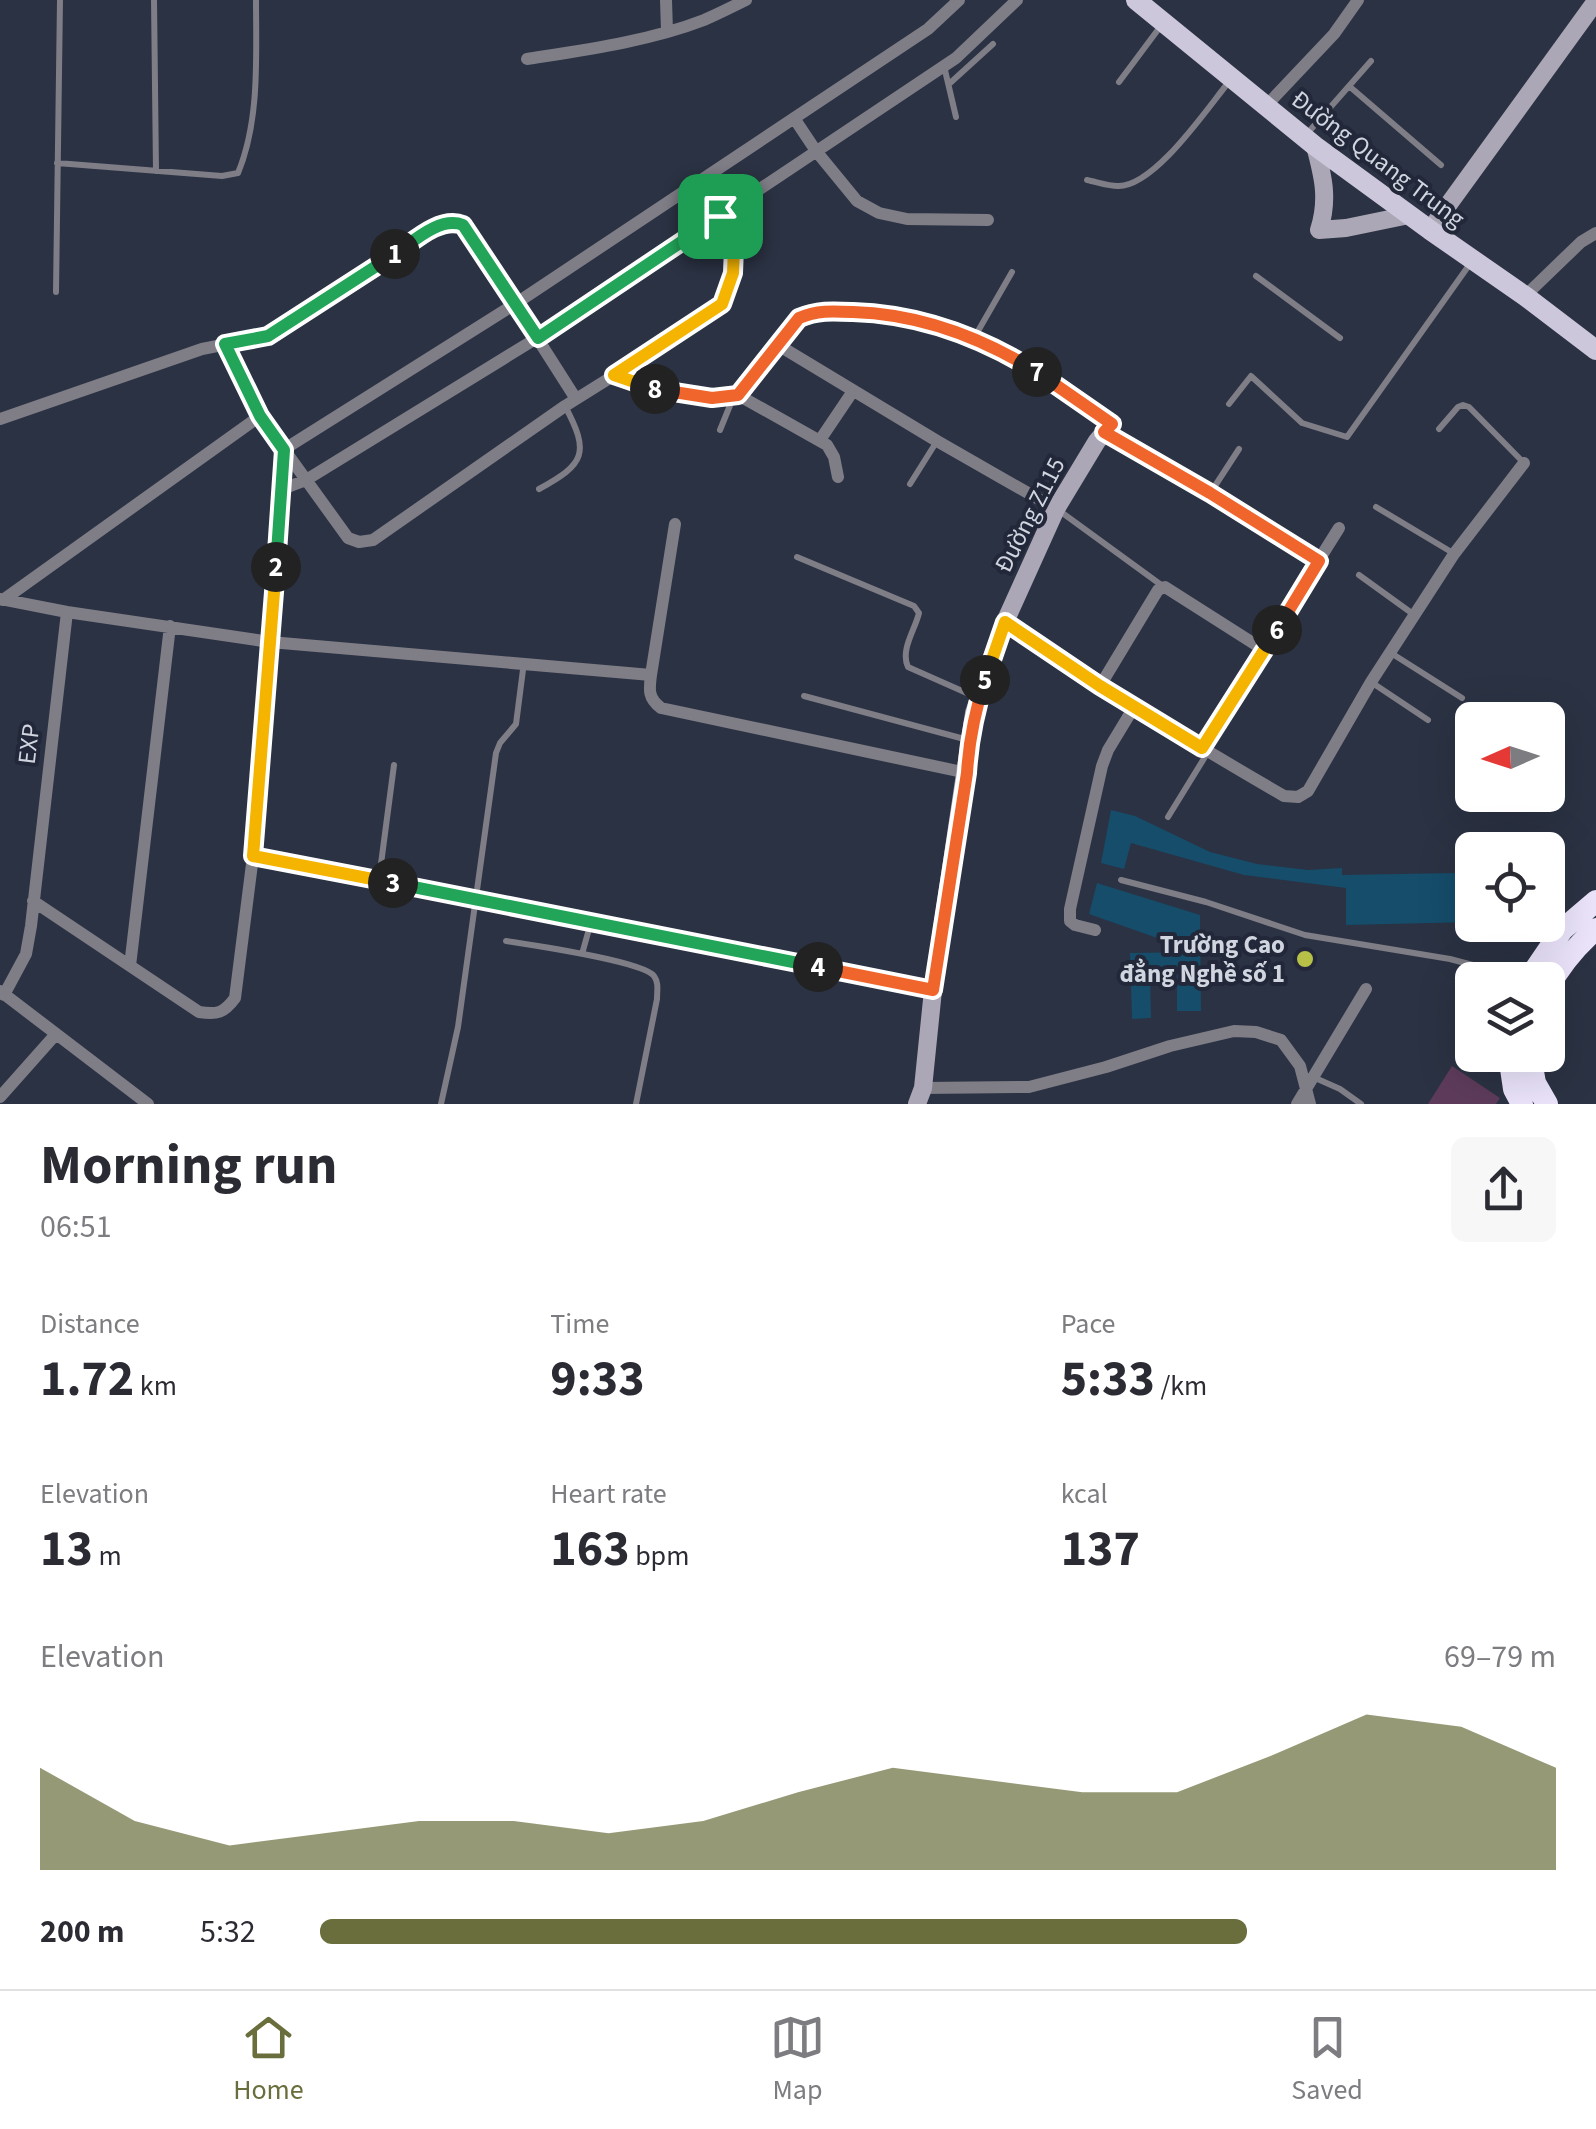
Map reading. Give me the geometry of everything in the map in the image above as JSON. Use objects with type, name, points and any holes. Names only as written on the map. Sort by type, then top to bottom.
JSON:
[{"type":"highway","points":[[1540,962],[1562,930],[1596,901]]},
{"type":"highway","points":[[1563,962],[1596,929]]},
{"type":"highway","points":[[1511,1072],[1514,1090],[1522,1104]]},
{"type":"highway","points":[[1533,1072],[1546,1104]]},
{"type":"main road","name":"Đường Quang Trung","points":[[1136,0],[1310,141],[1596,350]]},
{"type":"street","points":[[666,0],[667,31]]},
{"type":"street","points":[[527,59],[667,31],[702,21],[746,0]]},
{"type":"street","points":[[284,450],[514,304],[928,29],[958,0]]},
{"type":"street","points":[[280,490],[306,480],[538,338],[956,58],[1017,0]]},
{"type":"street","points":[[1266,106],[1334,34],[1358,0]]},
{"type":"street","points":[[1430,230],[1596,1]]},
{"type":"street","points":[[794,118],[857,202],[880,213],[907,218],[988,220]]},
{"type":"street","points":[[1310,141],[1325,186],[1326,204],[1319,230],[1409,215]]},
{"type":"street","points":[[225,344],[260,416],[348,538],[358,542],[373,540],[570,402],[722,304],[733,273],[734,248],[726,212]]},
{"type":"street","points":[[0,418],[185,354],[268,336],[433,229],[451,222],[469,231],[538,338],[570,402]]},
{"type":"street","points":[[1525,296],[1581,242],[1596,233]]},
{"type":"street","points":[[736,395],[799,318],[814,312],[873,313],[920,320],[973,339],[1032,369],[1108,428],[1319,561]]},
{"type":"street","points":[[778,345],[1056,509]]},
{"type":"street","points":[[614,375],[661,391],[712,398],[736,395],[827,445],[838,477]]},
{"type":"street","points":[[820,440],[854,391]]},
{"type":"street","points":[[1,599],[260,416]]},
{"type":"street","name":"Đường Z115","points":[[920,1096],[969,741],[979,699],[1005,622],[1056,509],[1108,428]]},
{"type":"street","points":[[34,901],[199,1012],[214,1015],[225,1011],[235,998],[253,856],[284,450]]},
{"type":"street","points":[[1005,622],[1205,750],[1284,796],[1298,797],[1308,791],[1371,682],[1454,554],[1524,463]]},
{"type":"street","points":[[676,524],[648,692],[660,708],[967,773]]},
{"type":"street","points":[[1205,750],[1338,528]]},
{"type":"street","points":[[1100,686],[1158,590],[1165,587],[1264,650]]},
{"type":"street","points":[[1,599],[270,642],[651,675]]},
{"type":"street","name":"EXP","points":[[2,993],[26,954],[66,612]]},
{"type":"street","points":[[130,966],[170,626]]},
{"type":"street","points":[[1095,930],[1070,920],[1070,909],[1102,766],[1134,707]]},
{"type":"street","points":[[253,856],[933,990]]},
{"type":"street","points":[[1297,1104],[1366,989]]},
{"type":"street","points":[[2,993],[148,1104]]},
{"type":"street","points":[[920,1096],[1029,1087],[1170,1046],[1245,1031],[1281,1040],[1308,1083],[1310,1104]]},
{"type":"street","points":[[0,1097],[56,1034]]},
{"type":"lane","points":[[56,292],[60,0]]},
{"type":"lane","points":[[154,0],[156,171]]},
{"type":"lane","points":[[58,163],[222,176],[238,173],[250,124],[256,68],[256,0]]},
{"type":"lane","points":[[1118,82],[1164,22]]},
{"type":"lane","points":[[949,84],[993,44]]},
{"type":"lane","points":[[1310,141],[1371,61]]},
{"type":"lane","points":[[944,66],[956,117]]},
{"type":"lane","points":[[1086,180],[1120,186],[1134,183],[1160,166],[1232,78]]},
{"type":"lane","points":[[1349,86],[1441,165]]},
{"type":"lane","points":[[726,212],[757,241]]},
{"type":"lane","points":[[1229,404],[1251,376],[1302,423],[1347,437],[1473,260]]},
{"type":"lane","points":[[973,339],[1012,272]]},
{"type":"lane","points":[[1256,276],[1340,338]]},
{"type":"lane","points":[[720,430],[736,395]]},
{"type":"lane","points":[[539,489],[561,477],[579,456],[581,443],[570,402]]},
{"type":"lane","points":[[1439,429],[1463,404],[1524,463]]},
{"type":"lane","points":[[910,484],[936,441]]},
{"type":"lane","points":[[1210,493],[1239,449]]},
{"type":"lane","points":[[1376,506],[1454,554]]},
{"type":"lane","points":[[1056,509],[1165,587]]},
{"type":"lane","points":[[797,557],[914,606],[919,613],[905,652],[908,667],[979,699]]},
{"type":"lane","points":[[1358,575],[1414,614]]},
{"type":"lane","points":[[1390,652],[1462,698]]},
{"type":"lane","points":[[441,1104],[458,1028],[496,753],[516,724],[524,662]]},
{"type":"lane","points":[[1371,682],[1428,720]]},
{"type":"lane","points":[[804,696],[969,741]]},
{"type":"lane","points":[[1168,817],[1205,750]]},
{"type":"lane","points":[[379,880],[394,764]]},
{"type":"lane","points":[[1121,880],[1305,934],[1461,962]]},
{"type":"lane","points":[[582,954],[591,920]]},
{"type":"lane","points":[[506,941],[582,954],[650,972],[658,982],[636,1104]]},
{"type":"lane","points":[[1308,1083],[1340,1089],[1361,1104]]},
{"type":"shaded area","points":[[1452,1066],[1455,1072],[1461,1072],[1500,1098],[1496,1104],[1428,1104]]},
{"type":"building","points":[[1111,810],[1135,816],[1210,852],[1257,864],[1308,870],[1342,868],[1342,875],[1455,873],[1455,922],[1346,925],[1346,888],[1244,875],[1131,843],[1124,869],[1101,863]]},
{"type":"building","points":[[1097,883],[1200,915],[1201,1011],[1177,1011],[1177,974],[1150,975],[1151,1018],[1132,1019],[1130,953],[1197,952],[1089,914]]},
{"type":"place","name":"Trường Cao đẳng Nghề số 1","points":[[1305,959]]},
{"type":"route","points":[[720,216],[734,248],[733,273],[722,304],[614,375],[661,391],[712,398],[738,395],[799,318],[814,312],[873,313],[920,320],[976,340],[1032,369],[1112,424],[1104,432],[1319,561],[1202,748],[1005,622],[974,713],[933,990],[253,856],[284,450],[260,416],[225,344],[268,336],[433,229],[456,222],[469,231],[538,338],[720,216]]}]
